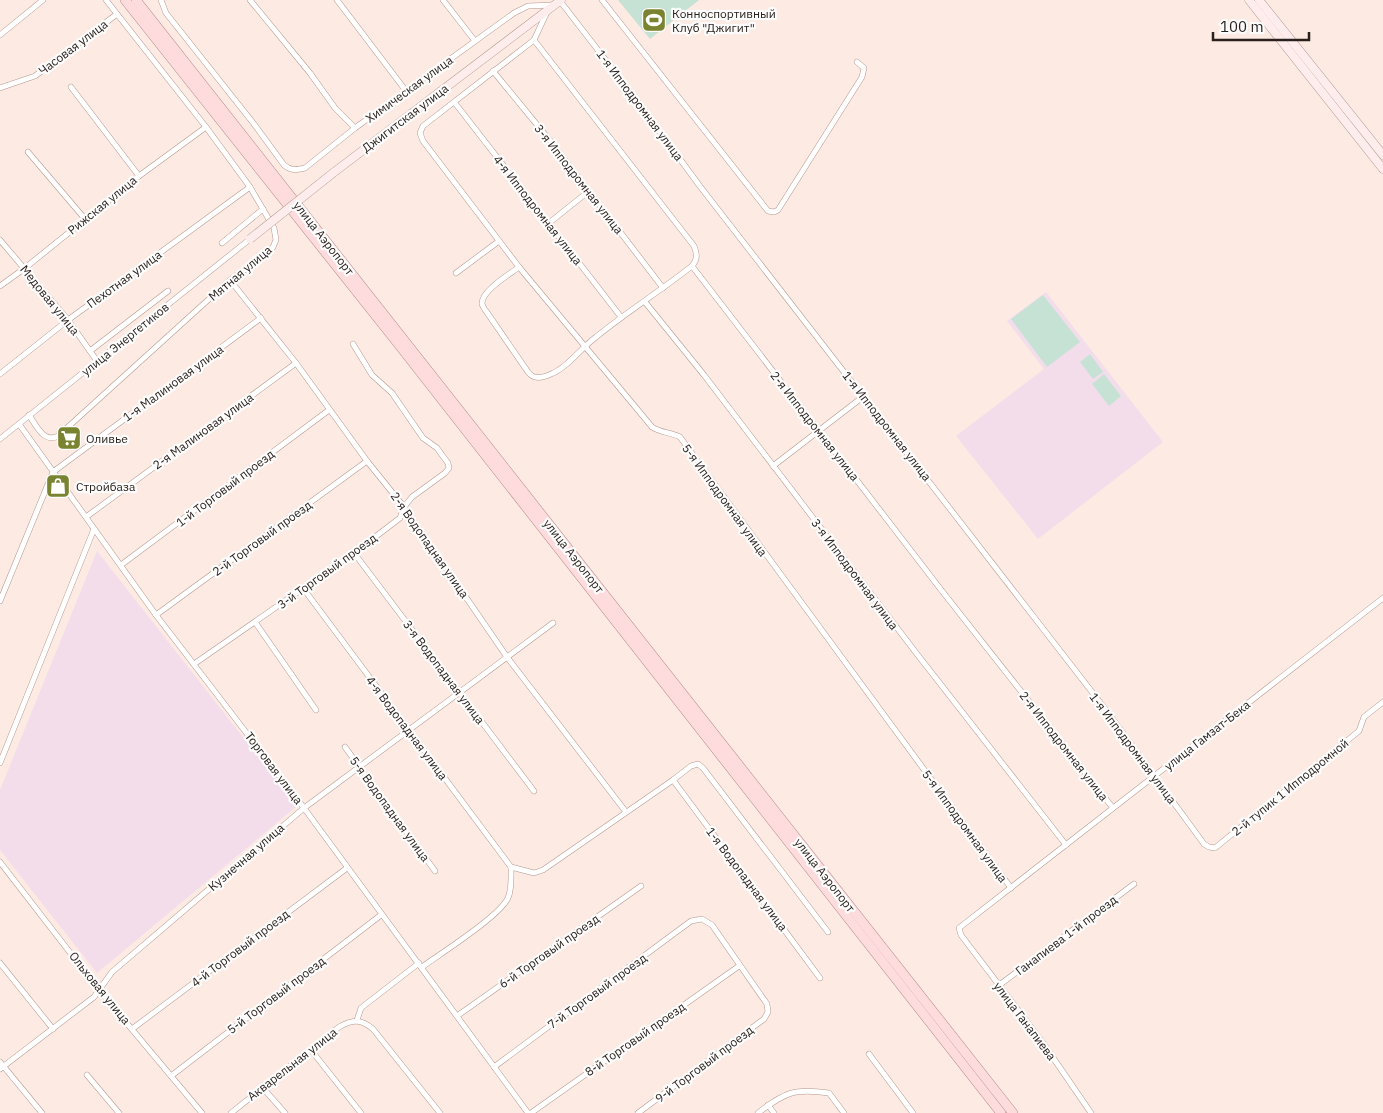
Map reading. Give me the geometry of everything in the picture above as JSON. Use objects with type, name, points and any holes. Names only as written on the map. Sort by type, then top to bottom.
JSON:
[{"type":"main road","name":"улица Аэропорт","points":[[125,0],[454,415],[1001,1113]]},
{"type":"main road","name":"улица Аэропорт","points":[[136,0],[1013,1113]]},
{"type":"main road","points":[[1249,0],[1383,169]]},
{"type":"main road","points":[[1259,0],[1383,155]]},
{"type":"main road","name":"Джигитская улица","points":[[250,239],[333,173],[556,4]]},
{"type":"street","points":[[0,35],[43,0]]},
{"type":"street","name":"Мятная улица","points":[[29,415],[47,438],[58,436],[230,280],[273,247],[276,240],[274,228],[250,187],[206,127],[106,0]]},
{"type":"street","points":[[161,0],[166,13],[289,169],[305,168],[355,128]]},
{"type":"street","name":"Химическая улица","points":[[250,0],[336,108],[355,128],[514,13],[528,6],[556,4]]},
{"type":"street","points":[[337,0],[406,91]]},
{"type":"street","points":[[443,0],[475,41]]},
{"type":"street","points":[[602,0],[768,211],[774,212],[778,210],[862,76],[864,68],[857,62]]},
{"type":"street","points":[[455,103],[534,40],[556,4]]},
{"type":"street","name":"1-я Ипподромная улица","points":[[556,4],[639,103],[711,200],[1100,702],[1204,844],[1215,848]]},
{"type":"street","name":"Часовая улица","points":[[0,88],[35,76],[117,14]]},
{"type":"street","points":[[519,267],[489,290],[484,296],[482,304],[531,376],[536,378],[552,374],[561,369],[584,346],[621,317],[645,302],[692,266],[697,260],[694,246],[534,40]]},
{"type":"street","name":"3-я Ипподромная улица","points":[[493,71],[589,191],[663,288]]},
{"type":"street","points":[[71,87],[139,176]]},
{"type":"street","name":"5-я Ипподромная улица","points":[[455,103],[423,126],[420,133],[423,141],[519,267],[652,427],[658,431],[672,433],[680,437],[1011,888]]},
{"type":"street","name":"4-я Ипподромная улица","points":[[455,103],[621,317]]},
{"type":"street","name":"Рижская улица","points":[[0,286],[139,176],[206,127]]},
{"type":"street","points":[[28,152],[85,219]]},
{"type":"street","name":"Пехотная улица","points":[[0,374],[68,320],[250,187]]},
{"type":"street","points":[[548,223],[589,191]]},
{"type":"street","points":[[222,243],[263,209]]},
{"type":"street","name":"улица Энергетиков","points":[[0,439],[250,239]]},
{"type":"street","name":"Медовая улица","points":[[0,240],[68,320],[98,361]]},
{"type":"street","points":[[456,273],[499,241]]},
{"type":"street","name":"2-я Ипподромная улица","points":[[692,266],[942,591],[1113,808]]},
{"type":"street","name":"2-я Водопадная улица","points":[[230,280],[404,507],[507,656],[626,812]]},
{"type":"street","points":[[90,351],[168,291]]},
{"type":"street","name":"3-я Ипподромная улица","points":[[645,302],[704,375],[911,647],[1066,845]]},
{"type":"street","name":"1-я Малиновая улица","points":[[53,472],[261,318]]},
{"type":"street","name":"3-й Торговый проезд","points":[[194,664],[354,553],[400,518],[404,507],[412,498],[449,468],[448,463],[437,448],[423,438],[392,394],[372,376],[353,344]]},
{"type":"street","name":"2-я Малиновая улица","points":[[86,517],[296,364]]},
{"type":"street","points":[[773,466],[864,396]]},
{"type":"street","name":"1-й Торговый проезд","points":[[120,565],[329,410]]},
{"type":"street","name":"Торговая улица","points":[[19,424],[156,615],[304,808],[381,915],[530,1113]]},
{"type":"street","name":"2-й Торговый проезд","points":[[156,615],[367,461]]},
{"type":"street","points":[[0,601],[53,472]]},
{"type":"street","points":[[0,763],[94,529]]},
{"type":"street","name":"3-я Водопадная улица","points":[[354,553],[534,791]]},
{"type":"street","name":"4-я Водопадная улица","points":[[304,588],[408,731],[511,867]]},
{"type":"street","name":"улица Гамзат-Бека","points":[[959,928],[1383,598]]},
{"type":"street","points":[[255,622],[316,710]]},
{"type":"street","name":"Кузнечная улица","points":[[1,1066],[53,1029],[99,990],[104,980],[112,972],[304,808],[553,623]]},
{"type":"street","name":"2-й тупик 1 Ипподромной","points":[[1215,848],[1359,732],[1364,717],[1383,702]]},
{"type":"street","name":"5-я Водопадная улица","points":[[345,747],[435,871]]},
{"type":"street","points":[[440,1113],[373,1029],[365,1022],[356,1020],[361,1008],[420,965],[486,921],[503,906],[508,898],[511,867],[534,873],[543,870],[691,766],[698,764],[703,768],[828,932]]},
{"type":"street","name":"1-я Водопадная улица","points":[[673,780],[820,978]]},
{"type":"street","name":"Ольховая улица","points":[[0,862],[99,990],[202,1113]]},
{"type":"street","name":"4-й Торговый проезд","points":[[132,1029],[347,868]]},
{"type":"street","name":"Ганапиева 1-й проезд","points":[[998,986],[1134,884]]},
{"type":"street","name":"6-й Торговый проезд","points":[[457,1016],[641,886]]},
{"type":"street","name":"5-й Торговый проезд","points":[[171,1076],[381,915]]},
{"type":"street","name":"7-й Торговый проезд","points":[[494,1067],[692,921],[702,919],[712,925],[739,966]]},
{"type":"street","name":"улица Ганапиева","points":[[959,928],[961,936],[1043,1043],[1091,1113]]},
{"type":"street","points":[[0,963],[53,1029]]},
{"type":"street","name":"9-й Торговый проезд","points":[[638,1113],[764,1019],[768,1012],[767,1004],[739,966]]},
{"type":"street","name":"8-й Торговый проезд","points":[[530,1113],[739,966]]},
{"type":"street","name":"Акварельная улица","points":[[231,1113],[340,1026],[356,1020]]},
{"type":"street","points":[[311,1050],[361,1113]]},
{"type":"street","points":[[869,1054],[913,1113]]},
{"type":"street","points":[[1,1066],[42,1113]]},
{"type":"street","points":[[87,1074],[119,1113]]},
{"type":"street","points":[[262,1087],[285,1113]]},
{"type":"street","points":[[758,1113],[781,1097],[797,1091],[808,1090],[829,1093],[844,1113]]},
{"type":"street","points":[[768,1105],[774,1113]]},
{"type":"shaded area","points":[[1046,292],[1163,442],[1038,539],[956,436],[1044,369],[1007,321]]},
{"type":"shaded area","points":[[97,551],[297,806],[97,973],[0,850],[0,790]]},
{"type":"green space","name":"Конноспортивный Клуб \"Джигит\"","points":[[618,0],[699,0],[650,39]]},
{"type":"green space","points":[[1043,295],[1080,342],[1047,367],[1011,319]]},
{"type":"green space","points":[[1090,354],[1103,372],[1093,379],[1080,362]]},
{"type":"green space","points":[[1104,374],[1121,396],[1109,406],[1092,384]]},
{"type":"place","name":"Конноспортивный Клуб \"Джигит\"","points":[[654,20]]},
{"type":"place","name":"Оливье","points":[[69,438]]},
{"type":"place","name":"Стройбаза","points":[[58,486]]}]
